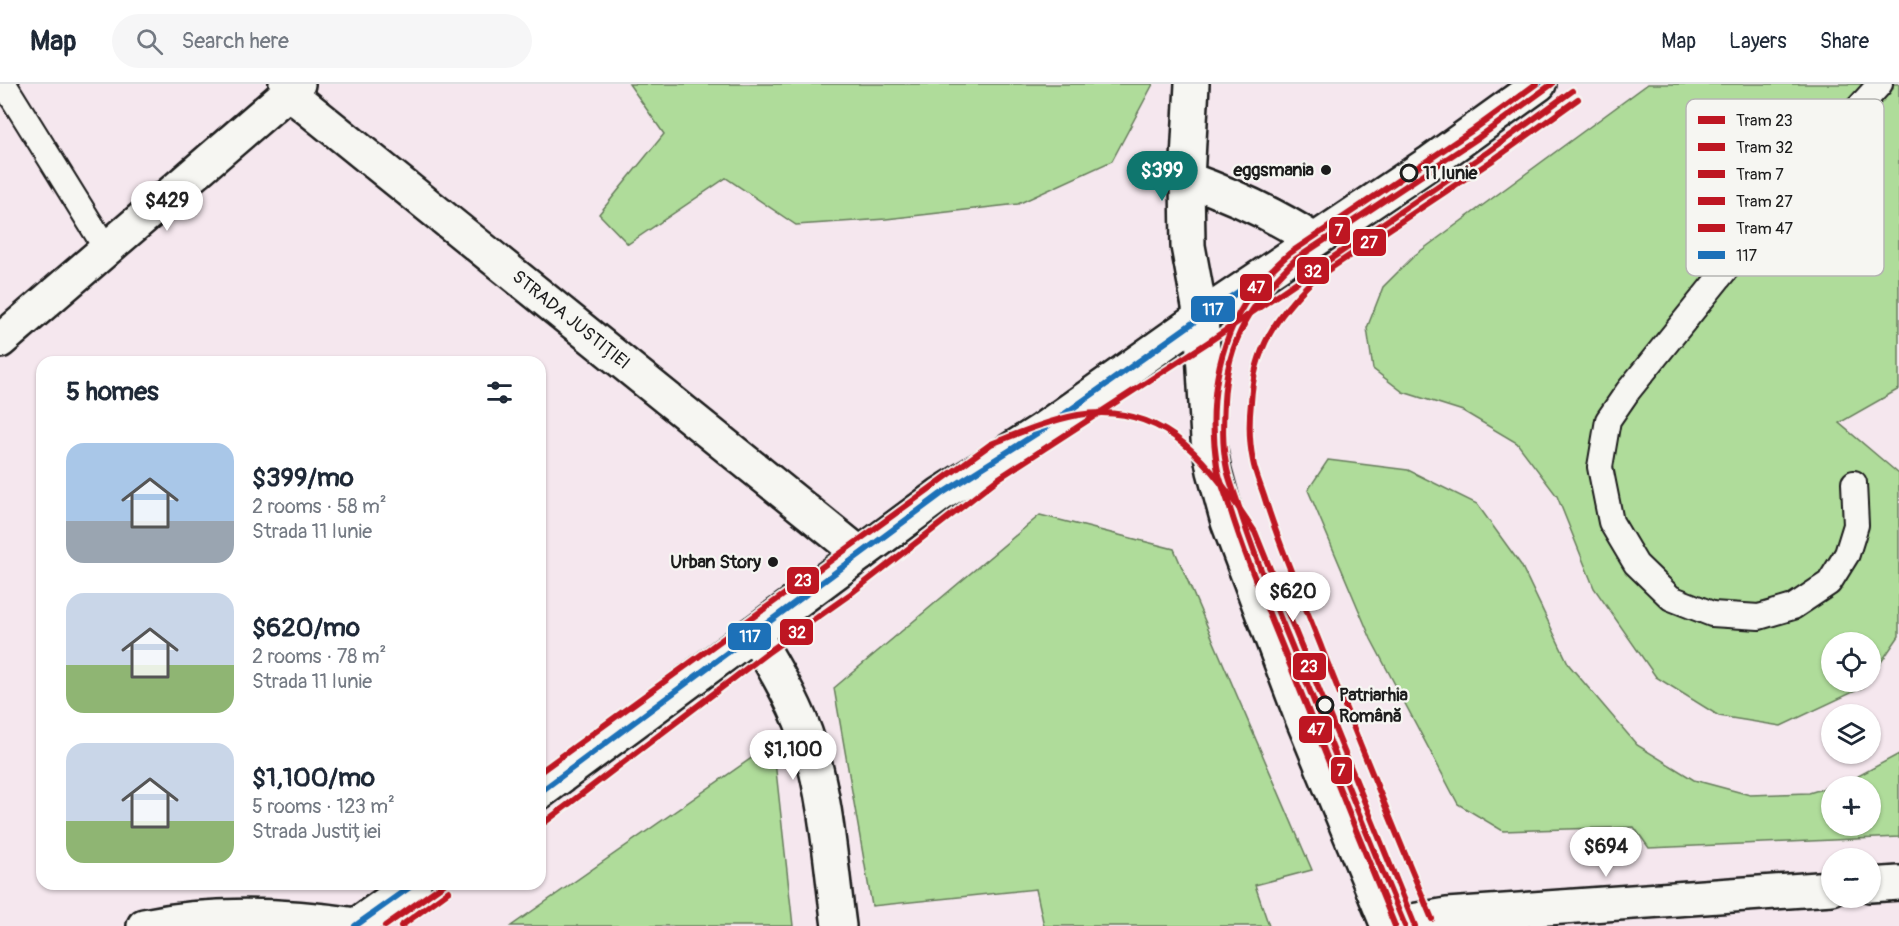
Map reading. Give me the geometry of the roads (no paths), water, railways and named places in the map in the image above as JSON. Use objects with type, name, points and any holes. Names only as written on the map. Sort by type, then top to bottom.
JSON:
[{"type":"street","points":[[1192,84],[1187,179],[1188,246],[1201,317],[1209,439],[1214,471],[1228,522],[1300,713],[1388,926],[1447,915],[1821,889]]},
{"type":"street","points":[[546,788],[941,495],[1042,430],[1201,317],[1431,162],[1539,84]]},
{"type":"street","points":[[0,341],[291,87]]},
{"type":"street","name":"STRADA JUSTIȚIEI","points":[[291,87],[860,554]]},
{"type":"street","points":[[1187,179],[1262,209],[1314,240]]},
{"type":"street","points":[[754,633],[799,718],[812,752],[817,772],[839,926]]},
{"type":"street","points":[[1881,884],[1899,883]]},
{"type":"street","points":[[144,926],[248,917],[286,917],[356,926],[406,890]]},
{"type":"lane","points":[[4,84],[106,250]]},
{"type":"lane","points":[[1866,99],[1880,84]]},
{"type":"lane","points":[[1720,276],[1628,391],[1608,420],[1600,466],[1611,522],[1636,564],[1671,598],[1712,614],[1759,617],[1793,607],[1829,583],[1847,554],[1856,525],[1854,483]]},
{"type":"tram line","name":"47","points":[[1395,926],[1259,588],[1221,481],[1214,444],[1217,377],[1222,355],[1238,314],[1268,273],[1284,258],[1473,130],[1536,84]]},
{"type":"tram line","name":"7","points":[[1405,926],[1266,583],[1231,484],[1223,441],[1226,379],[1230,359],[1245,323],[1267,290],[1296,259],[1478,138],[1552,84]]},
{"type":"tram line","name":"32","points":[[546,821],[767,653],[849,595],[999,478],[1207,343],[1488,152],[1572,91]]},
{"type":"tram line","name":"27","points":[[1432,919],[1292,573],[1256,474],[1250,432],[1253,383],[1262,350],[1269,335],[1288,307],[1313,280],[1493,160],[1578,99]]},
{"type":"tram line","name":"23","points":[[546,768],[991,444],[1044,424],[1078,415],[1109,413],[1137,418],[1162,428],[1204,462],[1255,532],[1415,926]]},
{"type":"tram line","name":"23","points":[[385,926],[436,890]]},
{"type":"tram line","name":"32","points":[[401,926],[449,891]]},
{"type":"place","name":"eggsmania","points":[[1326,170]]},
{"type":"place","name":"11 Iunie","points":[[1409,173]]},
{"type":"place","name":"Urban Story","points":[[773,562]]},
{"type":"place","name":"Patriarhia Română","points":[[1325,705]]}]
